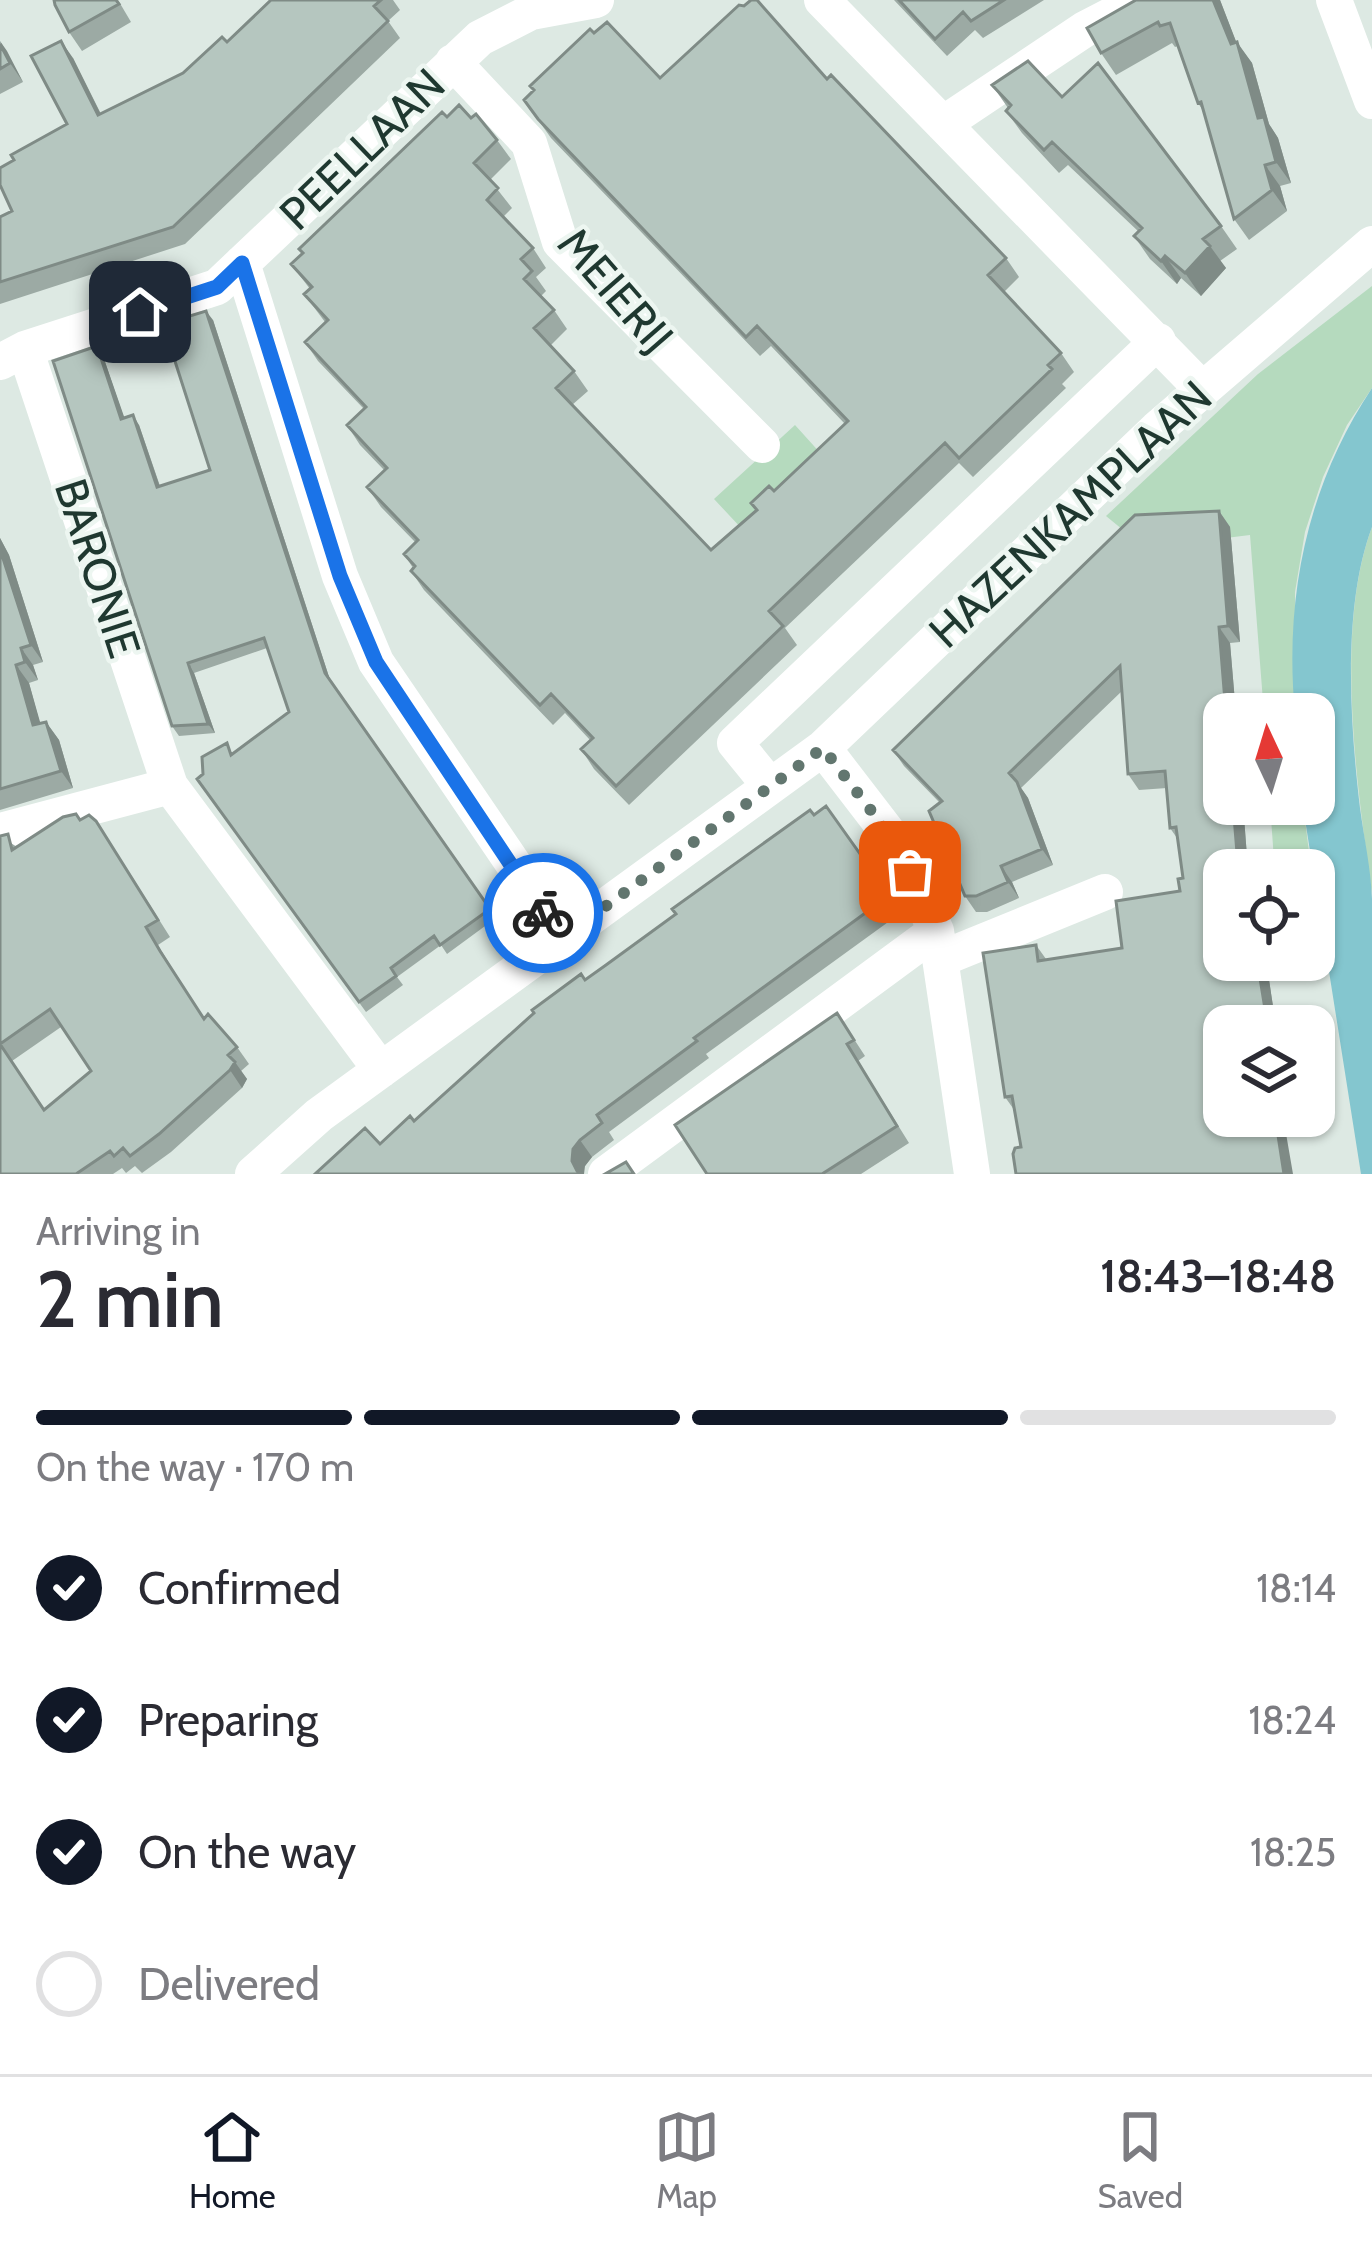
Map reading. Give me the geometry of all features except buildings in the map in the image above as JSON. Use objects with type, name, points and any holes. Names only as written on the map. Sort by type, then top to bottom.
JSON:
[{"type":"street","name":"PEELLAAN","points":[[13,356],[217,287],[453,62],[497,12],[531,12],[596,0]]},
{"type":"street","points":[[822,0],[1202,389]]},
{"type":"street","points":[[943,124],[1085,29],[1141,0]]},
{"type":"street","points":[[1334,0],[1372,101]]},
{"type":"street","name":"MEIERIJ","points":[[453,62],[529,143],[560,242],[762,446]]},
{"type":"street","name":"HAZENKAMPLAAN","points":[[253,1174],[319,1115],[823,748],[1202,389],[1372,244]]},
{"type":"street","points":[[242,263],[340,576],[376,662],[562,938]]},
{"type":"street","name":"HAZENKAMPLAAN","points":[[770,786],[734,743],[1159,341]]},
{"type":"street","name":"BARONIE","points":[[13,356],[170,786],[381,1070]]},
{"type":"street","points":[[823,748],[896,843],[940,944],[972,1174]]},
{"type":"street","points":[[0,831],[170,786]]},
{"type":"street","points":[[606,1174],[940,944],[1105,892]]},
{"type":"green space","points":[[1372,286],[1372,388],[1347,425],[1305,532],[1295,592],[1295,693],[1262,693],[1250,535],[1145,548],[1106,516],[1258,374]]},
{"type":"green space","points":[[795,425],[823,456],[743,530],[714,499]]},
{"type":"green space","points":[[1372,527],[1372,894],[1355,758],[1351,660],[1360,568]]},
{"type":"green space","points":[[1272,825],[1306,825],[1309,849],[1273,849]]},
{"type":"water","points":[[1372,388],[1372,527],[1356,593],[1351,703],[1372,899],[1372,1174],[1361,1174],[1331,981],[1335,981],[1335,849],[1310,849],[1306,825],[1335,825],[1335,693],[1294,693],[1292,670],[1297,585],[1305,544],[1316,503]]},
{"type":"way so far","points":[[543,913],[562,938],[823,748],[896,843],[910,872]]},
{"type":"route","points":[[140,312],[217,287],[242,263],[340,576],[376,662],[543,913]]}]
